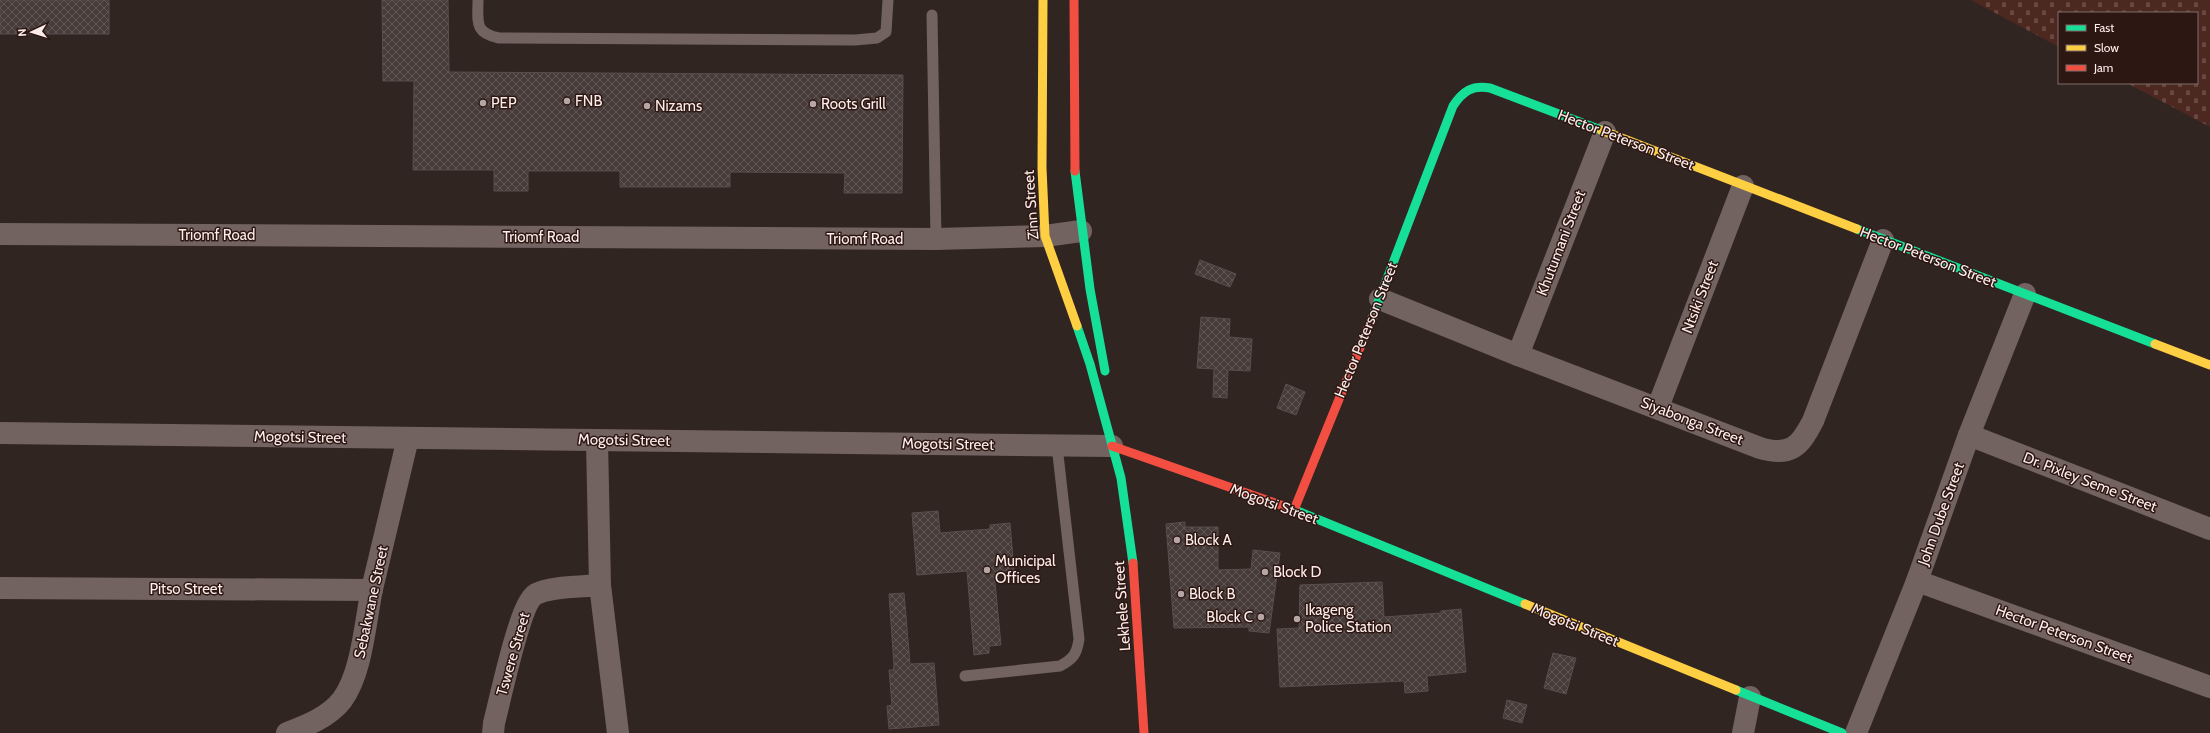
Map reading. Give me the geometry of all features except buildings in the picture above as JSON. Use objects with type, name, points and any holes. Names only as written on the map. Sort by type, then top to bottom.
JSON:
[{"type":"street","name":"Zinn Street","points":[[1043,0],[1042,168],[1045,236],[1117,442]]},
{"type":"street","points":[[1074,0],[1075,173],[1081,231],[1094,318],[1108,383]]},
{"type":"street","name":"Hector Peterson Street","points":[[1294,510],[1380,300],[1453,106],[1458,96],[1465,90],[1481,86],[1605,132],[2210,365]]},
{"type":"street","name":"Khutumani Street","points":[[1518,355],[1605,132]]},
{"type":"street","name":"Ntsiki Street","points":[[1658,407],[1743,186]]},
{"type":"street","name":"Triomf Road","points":[[0,234],[936,239],[1045,236],[1081,231]]},
{"type":"street","name":"Siyabonga Street","points":[[1380,300],[1760,448],[1771,451],[1792,449],[1803,439],[1813,420],[1883,240]]},
{"type":"street","name":"John Dube Street","points":[[1856,733],[1917,581],[1969,435],[2025,294]]},
{"type":"street","name":"Mogotsi Street","points":[[0,433],[1057,446],[1117,442],[1294,510],[1750,697],[1842,733]]},
{"type":"street","name":"Dr. Pixley Seme Street","points":[[1969,435],[2210,529]]},
{"type":"street","name":"Sebakwane Street","points":[[287,733],[317,720],[333,710],[342,700],[356,671],[372,590],[408,438]]},
{"type":"street","points":[[597,440],[600,585],[618,733]]},
{"type":"street","name":"Lekhele Street","points":[[1117,442],[1131,540],[1144,733]]},
{"type":"street","name":"Hector Peterson Street","points":[[1917,581],[2210,686]]},
{"type":"street","name":"Tswere Street","points":[[493,733],[494,723],[519,627],[526,606],[532,597],[542,592],[600,585]]},
{"type":"street","name":"Pitso Street","points":[[0,588],[372,590]]},
{"type":"street","points":[[1743,733],[1750,697]]},
{"type":"lane","points":[[478,0],[479,27],[484,34],[499,38],[856,40],[877,38],[886,32],[888,0]]},
{"type":"lane","points":[[932,15],[936,239]]},
{"type":"lane","points":[[965,676],[1060,666],[1072,660],[1077,650],[1079,639],[1057,446]]},
{"type":"green space","points":[[1971,0],[2210,0],[2210,127],[2129,84],[2198,84],[2198,12],[2058,12],[2058,46]]},
{"type":"traffic: fast","points":[[1372,318],[1453,106],[1460,96],[1473,88],[1490,88],[1601,130]]},
{"type":"traffic: fast","points":[[1075,171],[1090,289],[1105,371]]},
{"type":"traffic: fast","points":[[1857,229],[2155,344]]},
{"type":"traffic: fast","points":[[1077,326],[1090,364],[1121,478],[1133,563]]},
{"type":"traffic: fast","points":[[1295,510],[1525,604]]},
{"type":"traffic: fast","points":[[1736,690],[1842,733]]},
{"type":"traffic: slow","points":[[1043,0],[1042,168],[1045,236],[1077,326]]},
{"type":"traffic: slow","points":[[1601,130],[1857,229]]},
{"type":"traffic: slow","points":[[2155,344],[2210,365]]},
{"type":"traffic: slow","points":[[1525,604],[1736,690]]},
{"type":"traffic: jam","points":[[1074,0],[1075,171]]},
{"type":"traffic: jam","points":[[1294,510],[1372,318]]},
{"type":"traffic: jam","points":[[1112,446],[1295,510]]},
{"type":"traffic: jam","points":[[1133,563],[1144,733]]},
{"type":"place","name":"FNB","points":[[567,101]]},
{"type":"place","name":"PEP","points":[[483,103]]},
{"type":"place","name":"Roots Grill","points":[[813,104]]},
{"type":"place","name":"Nizams","points":[[647,106]]},
{"type":"place","name":"Block A","points":[[1177,540]]},
{"type":"place","name":"Municipal Offices","points":[[987,570]]},
{"type":"place","name":"Block D","points":[[1265,572]]},
{"type":"place","name":"Block B","points":[[1181,594]]},
{"type":"place","name":"Block C","points":[[1261,617]]},
{"type":"place","name":"Ikageng Police Station","points":[[1297,619]]}]
